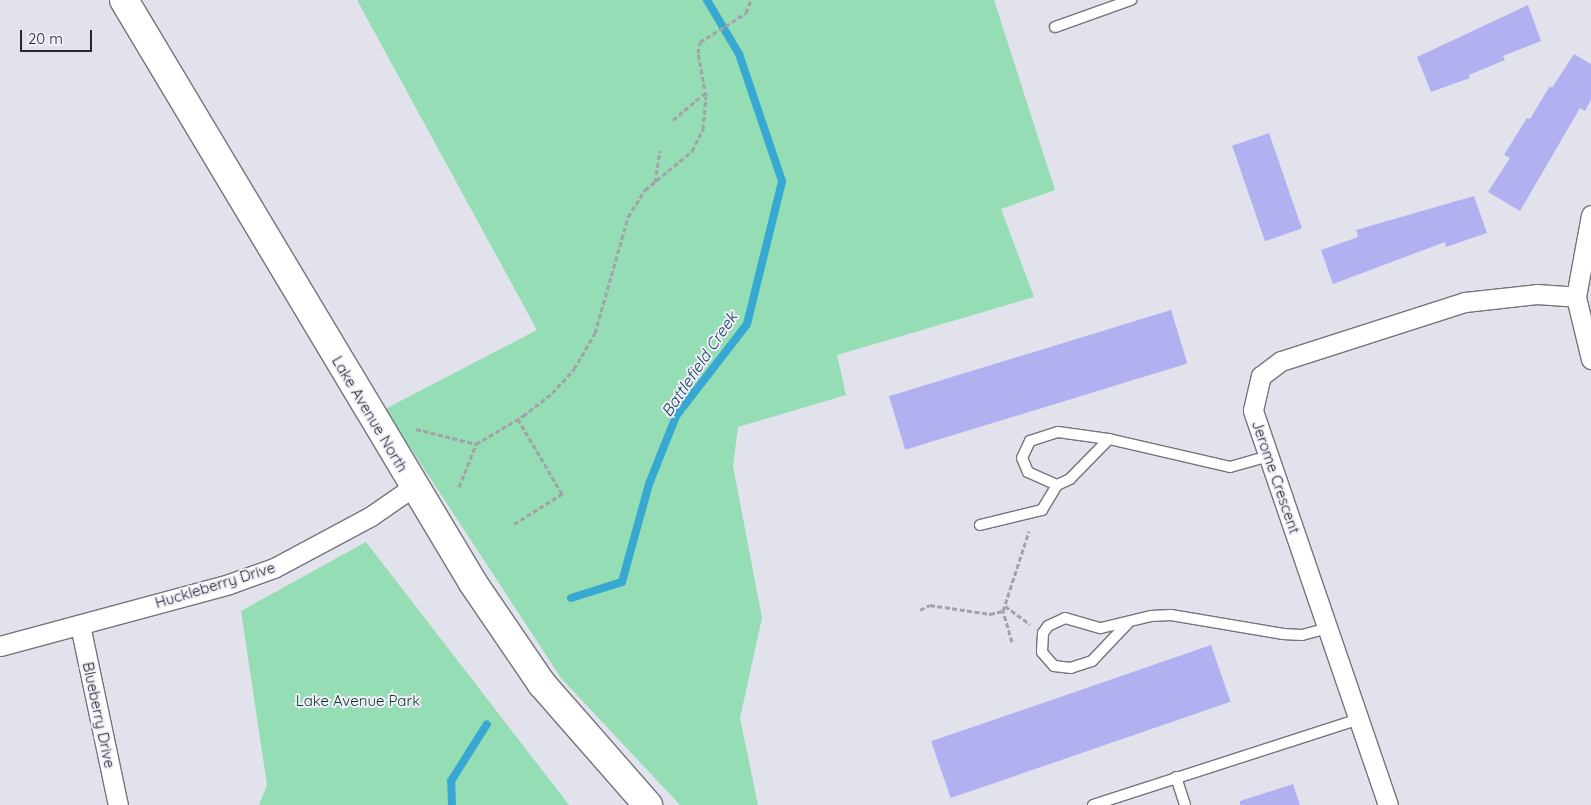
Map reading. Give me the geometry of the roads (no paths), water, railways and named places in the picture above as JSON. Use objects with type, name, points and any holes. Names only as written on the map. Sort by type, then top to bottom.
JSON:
[{"type":"street","name":"Lake Avenue North","points":[[124,0],[413,487],[512,643],[542,684],[648,805]]},
{"type":"street","points":[[1591,214],[1576,297],[1591,358]]},
{"type":"street","name":"Jerome Crescent","points":[[1388,805],[1253,410],[1261,376],[1281,361],[1465,302],[1537,294],[1576,297]]},
{"type":"street","name":"Huckleberry Drive","points":[[0,646],[80,625],[274,568],[372,516],[413,487]]},
{"type":"street","name":"Blueberry Drive","points":[[80,625],[118,805]]},
{"type":"lane","points":[[1055,27],[1131,0]]},
{"type":"lane","points":[[1057,485],[1028,472],[1022,458],[1030,441],[1058,432],[1109,440],[1230,467],[1269,456]]},
{"type":"lane","points":[[980,525],[1042,510],[1057,485],[1070,479],[1109,440]]},
{"type":"lane","points":[[1128,623],[1092,661],[1071,668],[1054,666],[1047,660],[1041,643],[1043,633],[1048,626],[1065,618],[1101,628],[1171,615],[1283,634],[1302,635],[1329,628]]},
{"type":"lane","points":[[1093,805],[1360,719]]},
{"type":"lane","points":[[1176,778],[1185,805]]},
{"type":"waterway","name":"Battlefield Creek","points":[[571,598],[622,582],[649,484],[676,416],[747,324],[782,181],[739,54],[707,0]]},
{"type":"waterway","name":"Battlefield Creek","points":[[452,805],[451,781],[487,724]]},
{"type":"park label","name":"Lake Avenue Park","points":[[358,701]]}]
